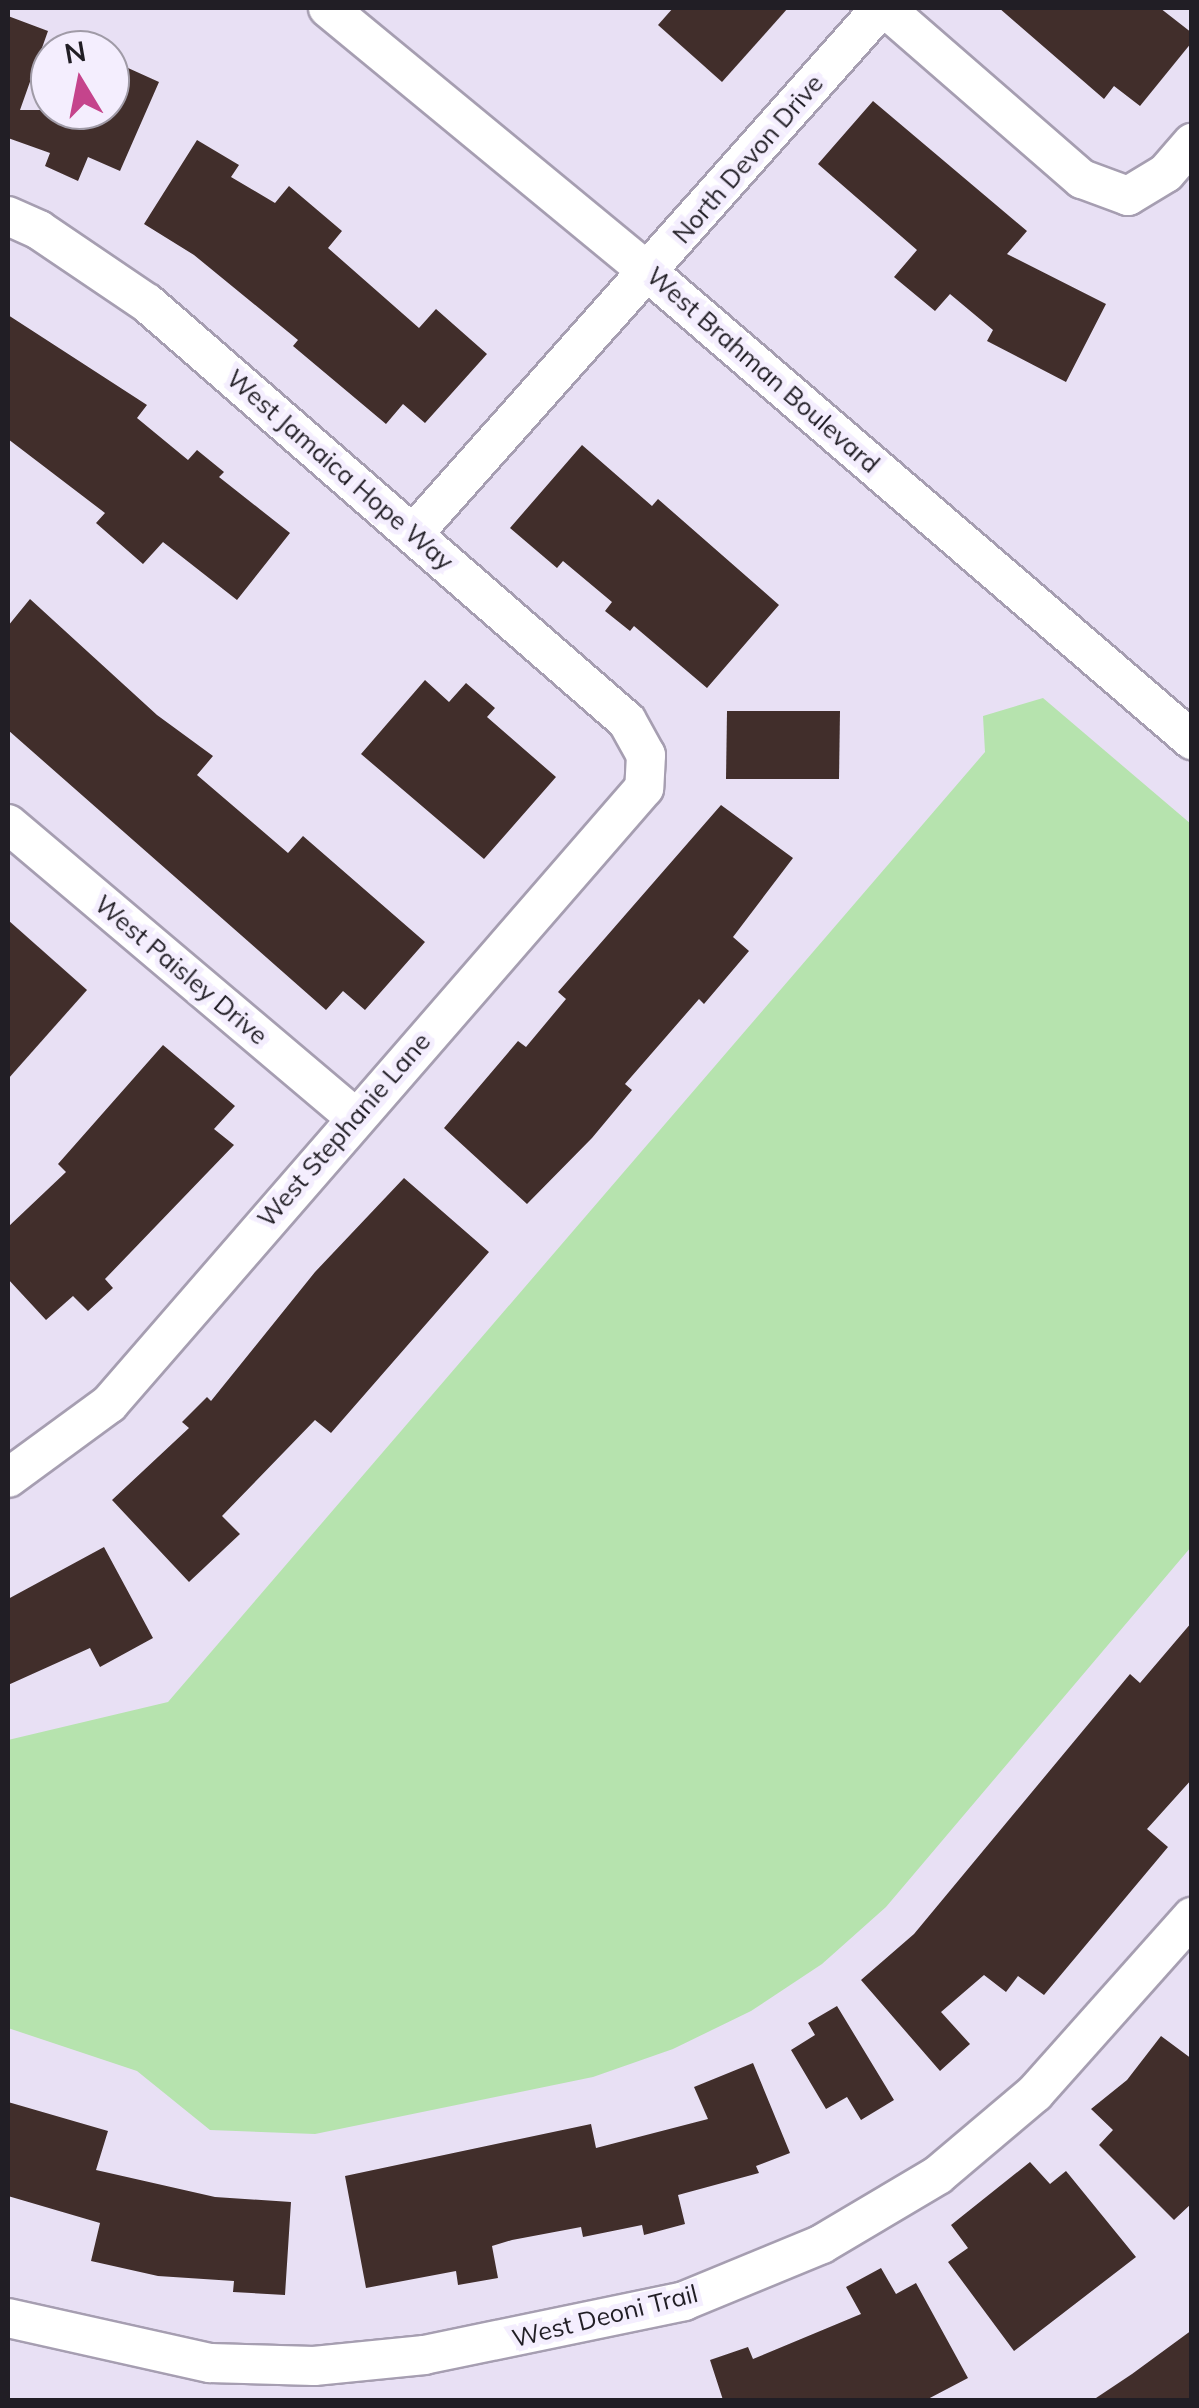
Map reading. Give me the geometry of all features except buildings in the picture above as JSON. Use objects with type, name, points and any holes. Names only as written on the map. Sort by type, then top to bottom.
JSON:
[{"type":"street","name":"West Brahman Boulevard","points":[[328,8],[648,272],[1192,740]]},
{"type":"street","name":"North Devon Drive","points":[[414,533],[883,8]]},
{"type":"street","points":[[883,8],[1082,179],[1128,196],[1166,173],[1192,143]]},
{"type":"street","name":"West Jamaica Hope Way","points":[[8,216],[38,230],[146,303],[627,721],[646,755]]},
{"type":"street","name":"West Stephanie Lane","points":[[8,1478],[109,1404],[354,1116],[644,788],[646,755]]},
{"type":"street","name":"West Paisley Drive","points":[[8,824],[354,1116]]},
{"type":"street","name":"West Deoni Trail","points":[[8,2318],[314,2384],[684,2301],[822,2244],[938,2175],[1035,2093],[1192,1917]]},
{"type":"green space","points":[[1043,698],[1191,824],[1191,1547],[886,1907],[822,1964],[751,2011],[673,2049],[593,2077],[315,2134],[210,2130],[137,2071],[8,2028],[8,1740],[168,1702],[985,752],[983,716]]}]
